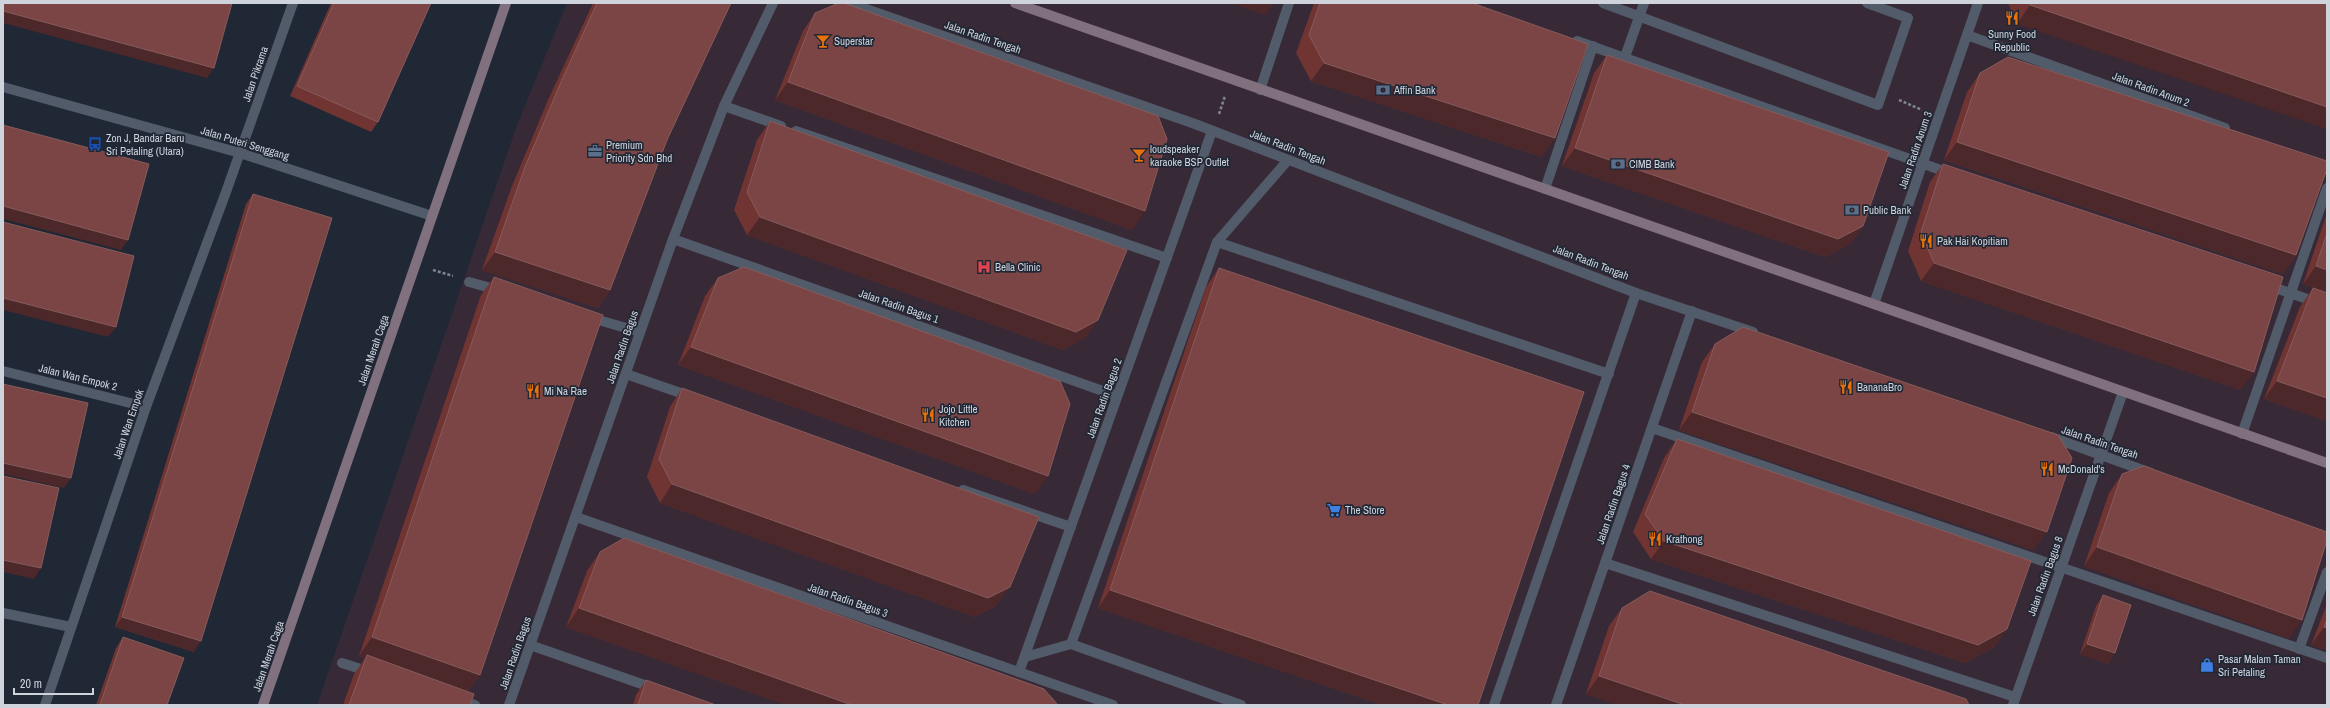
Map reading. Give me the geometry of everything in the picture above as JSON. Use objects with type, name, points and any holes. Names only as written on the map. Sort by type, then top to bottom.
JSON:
[{"type":"street","name":"Jalan Pikrama","points":[[240,153],[293,3]]},
{"type":"street","name":"Jalan Merah Caga","points":[[263,705],[506,3]]},
{"type":"street","name":"Jalan Radin Bagus","points":[[509,705],[673,239],[724,106],[773,3]]},
{"type":"street","name":"Jalan Radin Tengah","points":[[849,3],[1212,131],[1636,293],[1766,337]]},
{"type":"street","points":[[1015,3],[2327,463]]},
{"type":"street","points":[[1260,90],[1289,3]]},
{"type":"street","points":[[1604,3],[1878,105],[1908,18],[1867,3]]},
{"type":"street","points":[[1625,57],[1638,16],[1644,3]]},
{"type":"street","name":"Jalan Radin Anum 3","points":[[1874,304],[1978,3]]},
{"type":"street","name":"Jalan Radin Anum 2","points":[[1967,35],[2237,132]]},
{"type":"street","points":[[1570,38],[1960,177]]},
{"type":"street","points":[[1545,189],[1593,46]]},
{"type":"street","name":"Jalan Puteri Senggang","points":[[3,87],[240,153],[432,216]]},
{"type":"street","points":[[724,106],[1167,258]]},
{"type":"street","name":"Jalan Radin Bagus 2","points":[[1019,672],[1212,131]]},
{"type":"street","name":"Jalan Wan Empok","points":[[45,705],[146,408],[240,153]]},
{"type":"street","points":[[1071,644],[1217,242],[1288,160]]},
{"type":"street","points":[[2242,434],[2327,188]]},
{"type":"street","name":"Jalan Radin Bagus 1","points":[[673,239],[1118,396]]},
{"type":"street","points":[[1217,242],[1609,374]]},
{"type":"street","points":[[469,282],[506,293]]},
{"type":"street","points":[[2261,283],[2327,306]]},
{"type":"street","points":[[1494,705],[1636,293]]},
{"type":"street","name":"Jalan Radin Bagus 4","points":[[1559,704],[1605,563],[1692,311]]},
{"type":"street","points":[[581,315],[640,332]]},
{"type":"street","name":"Jalan Wan Empok 2","points":[[3,371],[146,408]]},
{"type":"street","points":[[626,374],[701,400]]},
{"type":"street","name":"Jalan Radin Bagus 8","points":[[2014,701],[2123,392]]},
{"type":"street","points":[[1652,428],[2060,569],[2327,658]]},
{"type":"street","name":"Jalan Radin Tengah","points":[[2042,434],[2161,476]]},
{"type":"street","points":[[950,485],[1071,527]]},
{"type":"street","name":"Jalan Radin Bagus 3","points":[[576,517],[1110,704]]},
{"type":"street","points":[[1605,563],[2014,701]]},
{"type":"street","points":[[2299,649],[2327,572]]},
{"type":"street","points":[[3,612],[71,627]]},
{"type":"street","points":[[530,644],[664,692]]},
{"type":"street","points":[[1024,657],[1071,644],[1241,705]]},
{"type":"street","points":[[342,663],[379,675]]},
{"type":"street","points":[[446,696],[475,705]]},
{"type":"path","points":[[1218,115],[1224,99]]},
{"type":"path","points":[[1898,100],[1920,109]]},
{"type":"shaded area","points":[[567,3],[2327,3],[2327,705],[317,705],[517,125]]},
{"type":"building","points":[[3,3],[232,3],[214,68],[3,11]]},
{"type":"building","points":[[334,3],[431,3],[378,122],[297,86]]},
{"type":"building","points":[[597,3],[731,3],[667,140],[610,290],[495,252],[525,167],[561,82]]},
{"type":"building","points":[[839,3],[844,3],[1158,116],[1167,139],[1145,211],[788,82],[815,13]]},
{"type":"building","points":[[1320,3],[1472,3],[1588,44],[1555,138],[1324,63],[1309,35]]},
{"type":"building","points":[[2029,3],[2327,3],[2327,107],[2030,5]]},
{"type":"building","points":[[1607,55],[1889,152],[1863,226],[1838,239],[1575,148]]},
{"type":"building","points":[[2008,57],[2327,161],[2327,169],[2296,255],[1957,142],[1980,73]]},
{"type":"building","points":[[770,121],[1127,250],[1098,320],[1076,332],[760,217],[747,192]]},
{"type":"building","points":[[3,125],[149,164],[128,240],[3,206]]},
{"type":"building","points":[[1943,164],[2283,277],[2254,372],[1934,263],[1921,232]]},
{"type":"building","points":[[253,194],[332,218],[201,641],[122,617]]},
{"type":"building","points":[[3,222],[134,256],[116,327],[3,298]]},
{"type":"building","points":[[2327,233],[2327,270],[2316,266]]},
{"type":"building","points":[[744,267],[1060,381],[1070,404],[1048,476],[691,347],[718,278]]},
{"type":"building","name":"The Store","points":[[1219,268],[1584,392],[1478,705],[1448,705],[1110,590]]},
{"type":"building","points":[[494,277],[603,315],[480,675],[372,637]]},
{"type":"building","points":[[2313,288],[2327,293],[2327,398],[2277,381]]},
{"type":"building","points":[[1743,327],[2058,435],[2072,458],[2047,532],[1692,412],[1715,344]]},
{"type":"building","points":[[3,384],[88,403],[71,478],[3,463]]},
{"type":"building","points":[[682,388],[1039,517],[1010,587],[988,598],[672,484],[659,459]]},
{"type":"building","points":[[1677,439],[2031,561],[2007,629],[1978,645],[1664,541],[1645,514]]},
{"type":"building","points":[[2144,466],[2327,532],[2327,540],[2302,620],[2097,547],[2122,474]]},
{"type":"building","points":[[3,476],[59,488],[41,568],[3,560]]},
{"type":"building","points":[[624,538],[1044,689],[1058,705],[852,705],[579,608],[600,552]]},
{"type":"building","points":[[1650,591],[1966,699],[1969,705],[1685,705],[1599,676],[1622,608]]},
{"type":"building","points":[[2103,595],[2131,605],[2115,653],[2087,644]]},
{"type":"building","points":[[2327,619],[2327,628],[2324,627]]},
{"type":"building","points":[[123,637],[184,658],[167,705],[100,705]]},
{"type":"building","points":[[367,655],[474,694],[470,705],[349,705]]},
{"type":"building","points":[[646,680],[716,705],[638,705]]},
{"type":"place","name":"Sunny Food Republic","points":[[2012,18]]},
{"type":"place","name":"Superstar","points":[[823,41]]},
{"type":"place","name":"Affin Bank","points":[[1383,90]]},
{"type":"place","name":"Zon J, Bandar Baru Sri Petaling (Utara)","points":[[95,144]]},
{"type":"place","name":"Premium Priority Sdn Bhd","points":[[595,151]]},
{"type":"place","name":"loudspeaker karaoke BSP Outlet","points":[[1139,155]]},
{"type":"place","name":"CIMB Bank","points":[[1618,164]]},
{"type":"place","name":"Public Bank","points":[[1852,210]]},
{"type":"place","name":"Pak Hai Kopitiam","points":[[1926,241]]},
{"type":"place","name":"Bella Clinic","points":[[984,267]]},
{"type":"place","name":"BananaBro","points":[[1846,387]]},
{"type":"place","name":"Mi Na Rae","points":[[533,391]]},
{"type":"place","name":"Jojo Little Kitchen","points":[[928,415]]},
{"type":"place","name":"McDonald's","points":[[2047,469]]},
{"type":"place","name":"The Store","points":[[1334,510]]},
{"type":"place","name":"Krathong","points":[[1655,539]]},
{"type":"place","name":"Pasar Malam Taman Sri Petaling","points":[[2207,665]]}]
